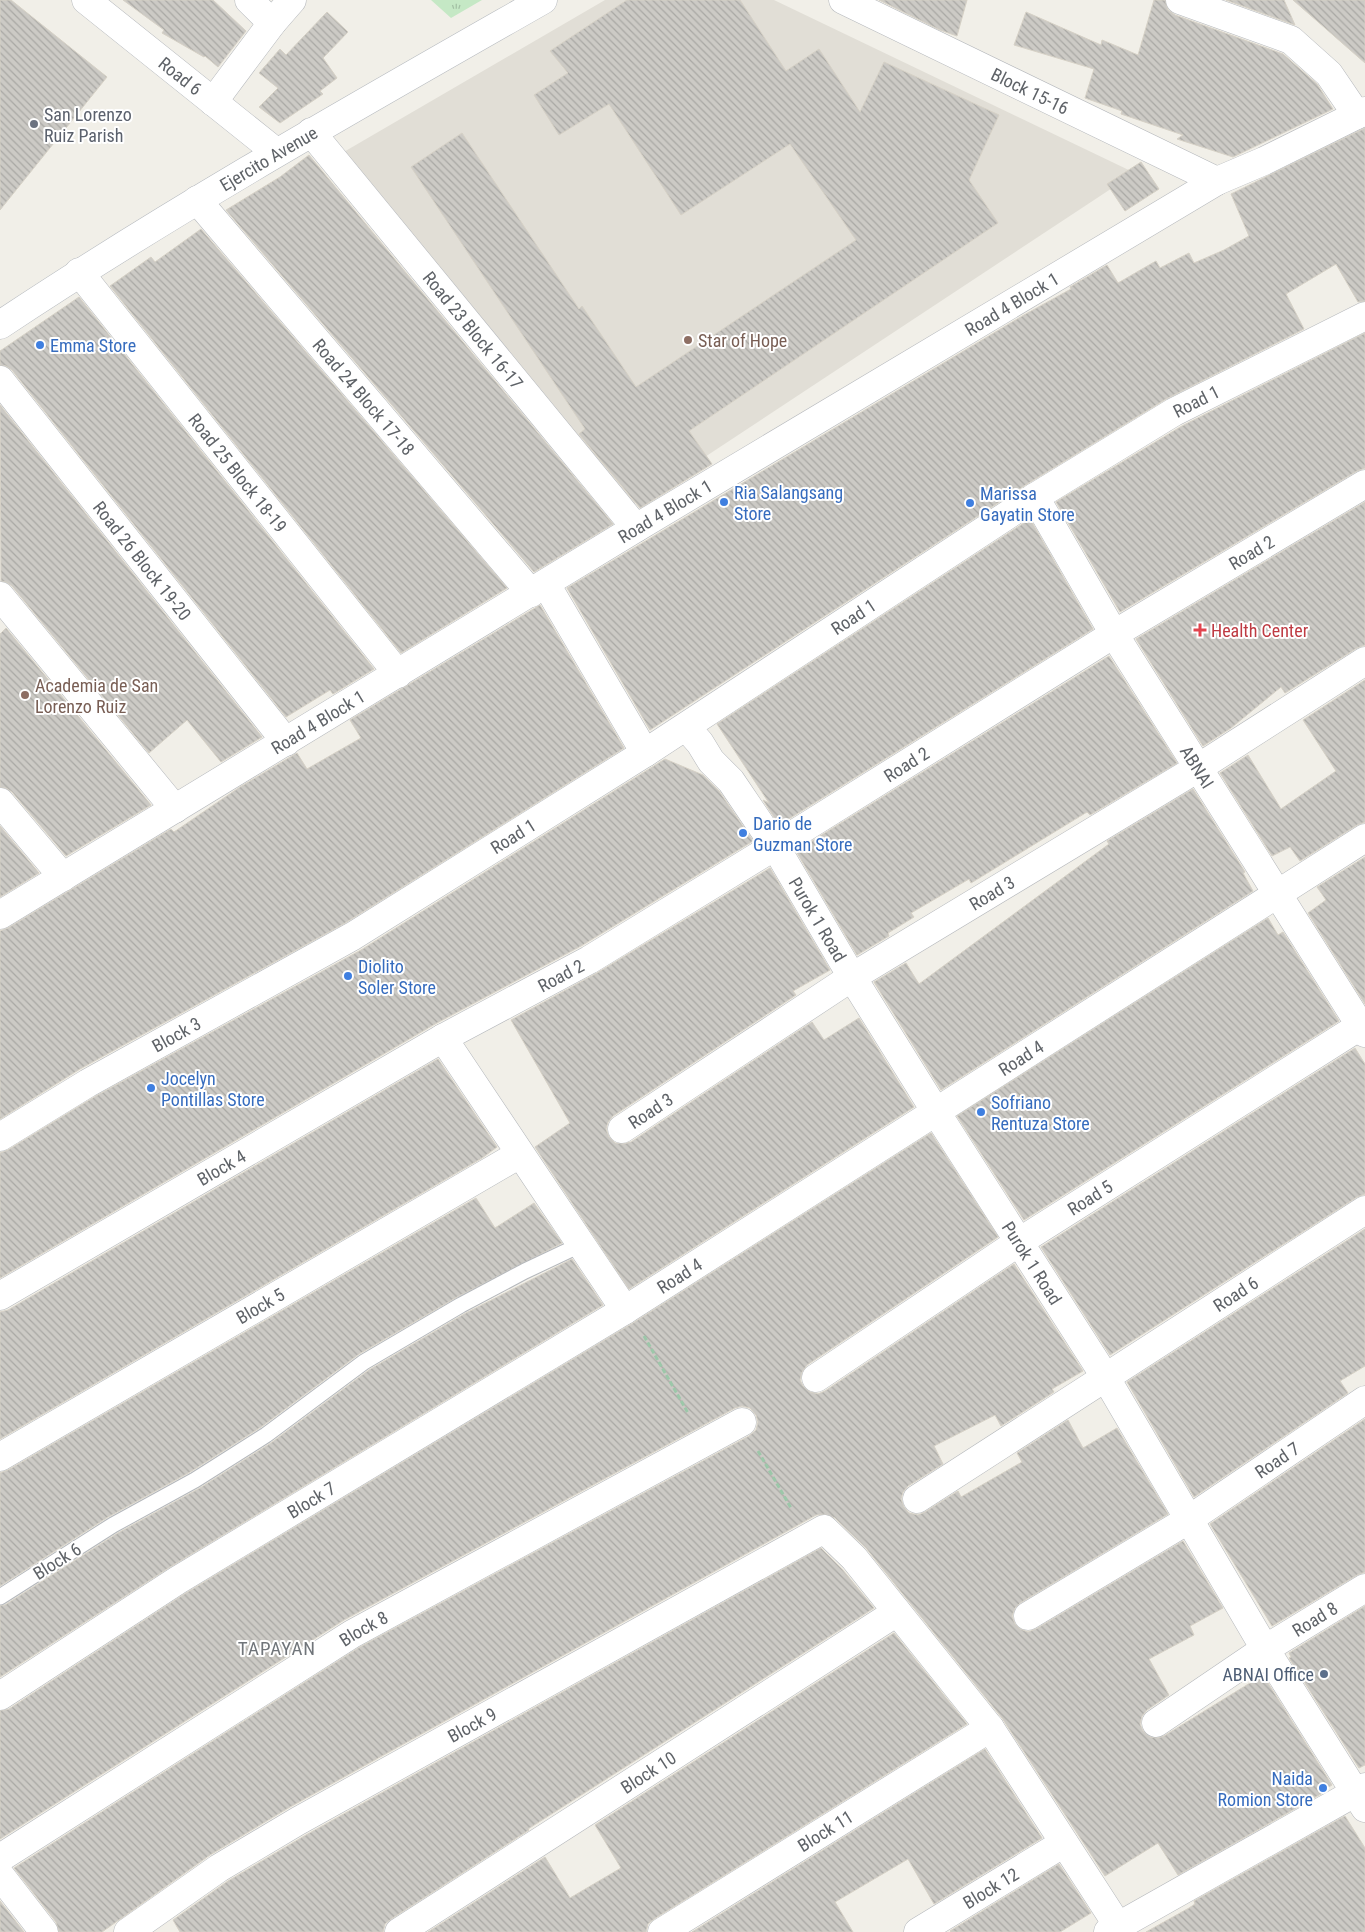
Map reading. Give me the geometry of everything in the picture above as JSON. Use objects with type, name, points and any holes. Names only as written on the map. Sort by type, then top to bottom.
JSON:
[{"type":"street","name":"Road 6","points":[[86,0],[276,152]]},
{"type":"street","points":[[249,0],[272,23]]},
{"type":"street","points":[[213,102],[272,23],[292,0]]},
{"type":"street","name":"Ejercito Avenue","points":[[0,324],[79,272],[276,152],[543,0]]},
{"type":"street","name":"Block 15-16","points":[[843,0],[1217,181]]},
{"type":"street","points":[[1180,0],[1291,40],[1329,74],[1361,113]]},
{"type":"street","name":"Road 4 Block 1","points":[[0,915],[636,528],[1217,181],[1264,161],[1361,113]]},
{"type":"street","name":"Road 23 Block 16-17","points":[[311,132],[636,528]]},
{"type":"street","name":"Road 24 Block 17-18","points":[[197,200],[538,589]]},
{"type":"street","name":"Road 25 Block 18-19","points":[[79,272],[398,674]]},
{"type":"street","name":"Road 1","points":[[353,936],[686,727],[1035,497],[1174,412],[1365,316]]},
{"type":"street","name":"Road 26 Block 19-20","points":[[0,380],[286,742]]},
{"type":"street","name":"Road 2","points":[[443,1038],[589,960],[1114,634],[1365,484]]},
{"type":"street","name":"ABNAI","points":[[1035,497],[1114,634],[1277,894],[1364,1028]]},
{"type":"street","points":[[538,589],[644,753]]},
{"type":"street","points":[[0,596],[174,810]]},
{"type":"street","name":"Road 3","points":[[622,1129],[852,977],[1198,768],[1365,661]]},
{"type":"street","name":"Purok 1 Road","points":[[686,727],[700,743],[711,761],[731,781],[775,846],[852,977],[1106,1378],[1264,1649],[1362,1796]]},
{"type":"street","points":[[0,802],[63,877]]},
{"type":"street","name":"Road 4","points":[[624,1310],[1365,838]]},
{"type":"street","name":"Block 3","points":[[0,1137],[88,1083],[353,936]]},
{"type":"street","name":"Road 5","points":[[816,1378],[1019,1242],[1364,1028]]},
{"type":"street","points":[[443,1038],[624,1310]]},
{"type":"street","name":"Block 4","points":[[0,1296],[443,1038]]},
{"type":"street","name":"Block 5","points":[[0,1457],[520,1154]]},
{"type":"street","name":"Road 6","points":[[917,1499],[1365,1210]]},
{"type":"street","name":"Block 7","points":[[0,1696],[178,1580],[624,1310]]},
{"type":"street","name":"Road 7","points":[[1028,1616],[1188,1520],[1365,1400]]},
{"type":"street","name":"Block 8","points":[[0,1858],[352,1634],[742,1422]]},
{"type":"street","points":[[816,1533],[854,1558],[990,1728],[1064,1843],[1113,1929],[1362,1796]]},
{"type":"street","name":"Block 9","points":[[128,1932],[219,1868],[298,1821],[816,1533]]},
{"type":"street","name":"Road 8","points":[[1156,1723],[1264,1649],[1365,1588]]},
{"type":"street","name":"Block 10","points":[[399,1932],[897,1612]]},
{"type":"street","name":"Block 11","points":[[662,1932],[990,1728]]},
{"type":"street","name":"Block 12","points":[[918,1932],[1064,1843]]},
{"type":"street","points":[[0,1875],[44,1932]]},
{"type":"lane","name":"Block 6","points":[[0,1598],[114,1525],[195,1480],[266,1435],[364,1362],[461,1304],[580,1245]]},
{"type":"path","points":[[624,1310],[656,1356],[704,1442]]},
{"type":"path","points":[[742,1422],[816,1533]]},
{"type":"shaded area","name":"Star of Hope","points":[[605,0],[774,0],[1135,173],[629,507],[342,153]]},
{"type":"green space","points":[[431,0],[482,0],[451,18]]},
{"type":"building","name":"San Lorenzo Ruiz Parish","points":[[0,0],[11,0],[107,77],[0,210]]},
{"type":"building","points":[[123,0],[213,0],[246,31],[218,67],[205,56],[162,33],[164,30]]},
{"type":"building","points":[[627,0],[740,0],[786,71],[819,49],[860,112],[884,62],[999,115],[969,180],[998,223],[689,431],[712,464],[640,508],[579,434],[585,429],[411,167],[462,133],[579,309],[582,306],[636,387],[856,240],[790,144],[681,215],[609,104],[559,135],[534,95],[568,73],[550,51]]},
{"type":"building","points":[[879,0],[967,0],[957,36],[940,30]]},
{"type":"building","points":[[1154,0],[1165,0],[1168,10],[1175,15],[1283,54],[1317,84],[1333,109],[1233,157],[1177,139],[1183,135],[1121,114],[1122,111],[1085,98],[1094,69],[1014,45],[1026,12],[1101,45],[1102,40],[1138,55]]},
{"type":"building","points":[[1226,0],[1284,0],[1295,25]]},
{"type":"building","points":[[1293,0],[1365,0],[1365,63]]},
{"type":"building","points":[[327,12],[348,32],[323,58],[337,78],[320,91],[323,94],[280,123],[259,107],[278,88],[259,73],[280,49],[286,55]]},
{"type":"building","points":[[1365,128],[1365,301],[1358,302],[1336,264],[1286,294],[1304,329],[1166,399],[1027,484],[650,730],[567,588],[1024,315],[1071,289],[1070,287],[1107,265],[1118,283],[1156,261],[1160,268],[1189,253],[1194,263],[1224,250],[1249,236],[1231,194]]},
{"type":"building","points":[[309,155],[613,524],[534,572],[226,210],[280,177]]},
{"type":"building","points":[[1141,162],[1159,189],[1125,211],[1107,184]]},
{"type":"building","points":[[201,229],[507,588],[401,653],[110,286],[151,257],[155,262]]},
{"type":"building","points":[[79,297],[374,669],[333,694],[330,690],[286,717],[12,370],[0,365],[0,351]]},
{"type":"building","points":[[1365,333],[1365,468],[1120,612],[1056,502],[1182,426]]},
{"type":"building","points":[[0,405],[262,737],[221,762],[187,720],[149,753],[12,586],[1,581]]},
{"type":"building","points":[[1365,502],[1365,645],[1357,648],[1285,693],[1281,687],[1231,728],[1203,746],[1136,639]]},
{"type":"building","points":[[1030,519],[1093,629],[779,825],[763,800],[769,803],[717,724]]},
{"type":"building","points":[[540,605],[624,748],[345,923],[80,1069],[0,1119],[0,931],[8,928],[171,829],[174,832],[240,787],[297,753],[307,769],[361,738],[350,720]]},
{"type":"building","points":[[6,628],[151,805],[66,856],[12,792],[0,787],[0,634]]},
{"type":"building","points":[[1109,656],[1177,763],[1090,815],[1087,812],[971,883],[969,879],[911,913],[914,917],[888,933],[889,936],[857,955],[796,851]]},
{"type":"building","points":[[1365,680],[1365,822],[1357,825],[1300,861],[1290,847],[1272,856],[1220,773],[1248,755],[1281,809],[1336,771],[1303,720]]},
{"type":"building","points":[[665,759],[703,775],[719,791],[753,841],[581,946],[435,1024],[0,1278],[0,1153],[8,1150],[96,1096],[361,950]]},
{"type":"building","points":[[1193,789],[1245,872],[1243,873],[1253,891],[941,1090],[874,982],[906,963],[919,984],[1109,844],[1107,841]]},
{"type":"building","points":[[0,826],[39,873],[0,897]]},
{"type":"building","points":[[1365,857],[1365,1004],[1308,913],[1326,900],[1317,887]]},
{"type":"building","points":[[770,868],[830,970],[793,991],[796,995],[613,1116],[608,1122],[606,1129],[609,1137],[615,1143],[631,1142],[812,1022],[824,1040],[859,1018],[914,1107],[629,1289],[535,1147],[570,1123],[511,1020],[597,973]]},
{"type":"building","points":[[1268,918],[1278,935],[1283,932],[1339,1021],[1024,1220],[957,1116]]},
{"type":"building","points":[[1355,1048],[1365,1064],[1365,1194],[1357,1197],[1110,1355],[1041,1247]]},
{"type":"building","points":[[438,1059],[497,1147],[482,1158],[0,1439],[0,1312],[8,1310]]},
{"type":"building","points":[[931,1133],[998,1237],[807,1365],[802,1372],[800,1380],[803,1386],[810,1392],[818,1394],[825,1391],[1014,1264],[1083,1371],[1052,1389],[1054,1392],[1001,1426],[995,1415],[934,1446],[943,1464],[908,1486],[903,1492],[901,1499],[904,1507],[909,1513],[918,1515],[958,1491],[961,1497],[1022,1462],[1017,1453],[1068,1420],[1083,1448],[1117,1428],[1168,1514],[1020,1603],[1015,1608],[1012,1616],[1015,1624],[1020,1629],[1028,1632],[1036,1629],[1183,1541],[1223,1608],[1190,1626],[1194,1635],[1149,1659],[1169,1695],[1147,1710],[1142,1716],[1140,1724],[1143,1731],[1150,1737],[1158,1738],[1164,1736],[1263,1675],[1332,1785],[1327,1788],[1328,1790],[1178,1875],[1158,1843],[1105,1876],[1002,1718],[866,1548],[835,1518],[825,1514],[816,1515],[290,1807],[210,1855],[102,1932],[59,1932],[56,1922],[14,1868],[360,1647],[749,1436],[756,1430],[758,1422],[756,1415],[750,1408],[742,1406],[735,1408],[344,1620],[0,1839],[0,1711],[9,1709],[186,1593],[633,1323]]},
{"type":"building","points":[[476,1198],[495,1228],[534,1203],[562,1243],[457,1297],[359,1354],[261,1427],[190,1472],[108,1517],[0,1586],[0,1473]]},
{"type":"building","points":[[1365,1229],[1365,1366],[1340,1381],[1348,1393],[1194,1497],[1127,1382]]},
{"type":"building","points":[[572,1259],[603,1305],[170,1567],[0,1677],[0,1606],[5,1605],[118,1533],[200,1488],[271,1443],[369,1370],[466,1313]]},
{"type":"building","points":[[1365,1419],[1365,1572],[1272,1626],[1210,1524]]},
{"type":"building","points":[[821,1548],[842,1569],[874,1608],[528,1829],[391,1919],[385,1924],[383,1932],[180,1932],[173,1920],[228,1881],[306,1835]]},
{"type":"building","points":[[1365,1606],[1365,1765],[1359,1768],[1289,1658],[1291,1657],[1289,1653]]},
{"type":"building","points":[[894,1633],[967,1724],[654,1919],[648,1924],[646,1932],[428,1932],[545,1857],[570,1898],[621,1868],[595,1825]]},
{"type":"building","points":[[985,1749],[1042,1838],[934,1904],[908,1859],[835,1902],[853,1932],[692,1932]]},
{"type":"building","points":[[1345,1816],[1365,1848],[1365,1932],[1146,1932],[1189,1908],[1195,1904],[1194,1901]]},
{"type":"building","points":[[1059,1864],[1091,1913],[1060,1932],[950,1931]]},
{"type":"building","points":[[0,1901],[24,1932],[0,1932]]},
{"type":"place","name":"San Lorenzo Ruiz Parish","points":[[34,124]]},
{"type":"place","name":"Star of Hope","points":[[688,340]]},
{"type":"place","name":"Emma Store","points":[[40,345]]},
{"type":"place","name":"Ria Salangsang Store","points":[[724,502]]},
{"type":"place","name":"Marissa Gayatin Store","points":[[970,503]]},
{"type":"place","name":"Health Center","points":[[1200,630]]},
{"type":"place","name":"Academia de San Lorenzo Ruiz","points":[[25,695]]},
{"type":"place","name":"Dario de Guzman Store","points":[[743,833]]},
{"type":"place","name":"Diolito Soler Store","points":[[348,976]]},
{"type":"place","name":"Jocelyn Pontillas Store","points":[[151,1088]]},
{"type":"place","name":"Sofriano Rentuza Store","points":[[981,1112]]},
{"type":"place","name":"ABNAI Office","points":[[1324,1674]]},
{"type":"place","name":"Naida Romion Store","points":[[1323,1788]]},
{"type":"district","name":"TAPAYAN","points":[[277,1648]]}]
